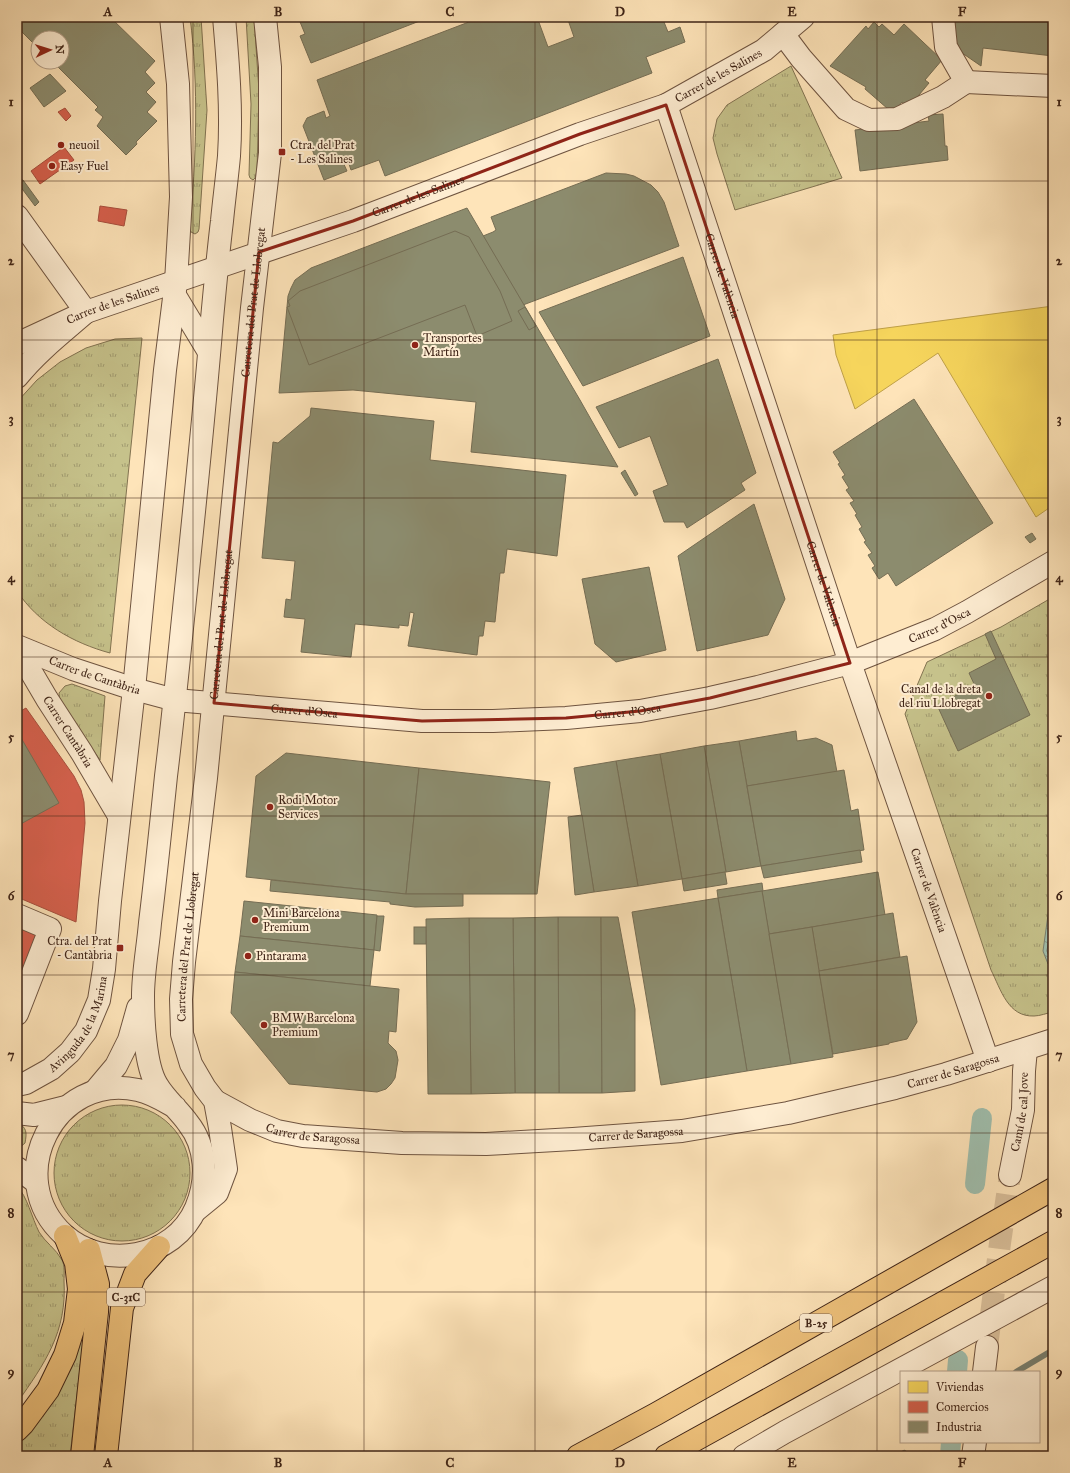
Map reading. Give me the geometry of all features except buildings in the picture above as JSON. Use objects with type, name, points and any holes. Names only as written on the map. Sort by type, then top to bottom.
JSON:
[{"type":"highway","name":"B-25","points":[[578,1456],[656,1414],[1053,1189]]},
{"type":"highway","points":[[17,1430],[48,1390],[66,1355],[75,1323],[79,1289],[76,1263],[65,1236]]},
{"type":"highway","points":[[666,1456],[1053,1242]]},
{"type":"highway","name":"C-31C","points":[[106,1456],[122,1308],[135,1274],[159,1247]]},
{"type":"highway","name":"C-31C","points":[[82,1456],[97,1312],[98,1284],[89,1250]]},
{"type":"highway","points":[[116,1357],[120,1391],[118,1456]]},
{"type":"street","points":[[119,816],[134,690],[175,288],[181,198],[178,84],[172,17]]},
{"type":"street","points":[[175,1108],[157,1096],[137,1089],[116,1088],[95,1091],[79,1098],[66,1108],[52,1123],[42,1141],[37,1161],[36,1182],[46,1211],[54,1224],[65,1236],[89,1250],[117,1256],[132,1256],[159,1247],[179,1232],[195,1212],[202,1190],[204,1175],[200,1145],[190,1124],[175,1108],[155,1082],[145,1043],[143,993],[175,700],[229,155],[229,75],[224,17]]},
{"type":"street","name":"Carretera del Prat de Llobregat","points":[[195,1212],[217,1193],[226,1169],[215,1102],[204,1088],[191,1064],[182,1034],[180,1018],[184,962],[214,703],[252,308],[270,154],[270,66],[265,17]]},
{"type":"street","name":"Carrer de les Salines","points":[[17,344],[86,312],[175,288],[217,268],[259,252],[353,221],[580,134],[666,105],[764,50],[803,17]]},
{"type":"street","points":[[943,17],[946,47],[966,82]]},
{"type":"street","points":[[783,34],[801,58],[846,108],[869,120],[897,119],[943,97],[966,82],[1053,86]]},
{"type":"street","name":"Carrer de València","points":[[666,105],[850,662],[988,1061]]},
{"type":"street","points":[[17,216],[86,312],[44,349],[17,377]]},
{"type":"street","points":[[175,288],[209,352]]},
{"type":"street","name":"Carrer d'Osca","points":[[175,700],[422,721],[493,721],[566,718],[640,711],[710,698],[758,687],[850,662],[934,629],[967,612],[1053,562]]},
{"type":"street","name":"Carrer de Cantàbria","points":[[17,647],[73,669],[134,690],[175,700]]},
{"type":"street","name":"Carrer Cantàbria","points":[[17,647],[119,816]]},
{"type":"street","name":"Avinguda de la Marina","points":[[17,1085],[26,1083],[51,1069],[70,1052],[86,1031],[99,1000],[104,969],[119,816]]},
{"type":"street","points":[[17,915],[50,929],[17,1014]]},
{"type":"street","points":[[95,1091],[116,1066],[128,1040],[143,993]]},
{"type":"street","name":"Carrer de Saragossa","points":[[215,1102],[250,1120],[277,1131],[303,1136],[402,1143],[486,1144],[682,1131],[788,1112],[895,1088],[1053,1040]]},
{"type":"street","name":"Camí de cal Jove","points":[[1010,1175],[1023,1110],[1026,1049]]},
{"type":"street","points":[[17,1114],[34,1115],[66,1108]]},
{"type":"street","points":[[17,1168],[36,1182]]},
{"type":"street","points":[[744,1456],[785,1432],[1053,1288]]},
{"type":"street","points":[[984,1371],[987,1347]]},
{"type":"street","points":[[973,1456],[975,1443]]},
{"type":"highlighted area","points":[[666,105],[850,663],[710,698],[640,711],[566,718],[422,721],[214,703],[259,252],[353,221],[580,134]]},
{"type":"green space","points":[[190,17],[201,17],[207,110],[199,229],[195,234],[191,232],[190,229],[194,176],[196,96]]},
{"type":"green space","points":[[246,17],[254,17],[259,91],[257,171],[253,180],[249,175],[251,104]]},
{"type":"green space","points":[[791,66],[842,178],[735,210],[713,138],[717,119],[727,105]]},
{"type":"green space","points":[[142,338],[110,653],[83,644],[46,622],[35,613],[17,591],[17,402],[37,380],[60,362],[86,348],[115,339]]},
{"type":"green space","points":[[1053,597],[1053,1012],[1034,1016],[1025,1015],[1018,1012],[1006,1001],[991,970],[905,714],[927,662],[1001,627]]},
{"type":"green space","points":[[72,684],[105,696],[100,760],[60,703],[59,693],[65,686]]},
{"type":"green space","points":[[115,1105],[129,1105],[148,1110],[160,1116],[175,1130],[185,1147],[189,1160],[189,1186],[185,1199],[179,1211],[165,1226],[160,1230],[142,1238],[129,1241],[115,1241],[96,1236],[84,1230],[69,1216],[65,1211],[57,1193],[54,1180],[54,1166],[59,1147],[65,1135],[79,1120],[84,1116],[102,1108]]},
{"type":"green space","points":[[17,1122],[23,1126],[26,1131],[26,1136],[25,1143],[17,1150]]},
{"type":"green space","points":[[17,1186],[27,1201],[39,1232],[57,1252],[62,1260],[64,1265],[64,1299],[62,1316],[52,1346],[37,1374],[17,1403]]},
{"type":"green space","points":[[86,1315],[70,1456],[17,1456],[17,1440]]},
{"type":"water","points":[[1053,879],[1053,967],[1048,964],[1043,951]]},
{"type":"waterway","points":[[975,1184],[982,1118]]},
{"type":"waterway","points":[[1018,1371],[1053,1350]]},
{"type":"waterway","points":[[957,1371],[958,1360]]},
{"type":"waterway","points":[[950,1456],[951,1443]]},
{"type":"waterway","points":[[899,1456],[904,1453],[906,1456]]},
{"type":"tunnel","points":[[987,1347],[1010,1175]]},
{"type":"place","name":"neuoil","points":[[61,145]]},
{"type":"place","name":"Ctra. del Prat - Les Salines","points":[[282,152]]},
{"type":"place","name":"Easy Fuel","points":[[52,166]]},
{"type":"place","name":"Transportes Martín","points":[[415,345]]},
{"type":"place","name":"Canal de la dreta del riu Llobregat","points":[[989,696]]},
{"type":"place","name":"Rodi Motor Services","points":[[270,807]]},
{"type":"place","name":"Mini Barcelona Premium","points":[[255,920]]},
{"type":"place","name":"Ctra. del Prat - Cantàbria","points":[[120,948]]},
{"type":"place","name":"Pintarama","points":[[248,956]]},
{"type":"place","name":"BMW Barcelona Premium","points":[[264,1025]]}]
